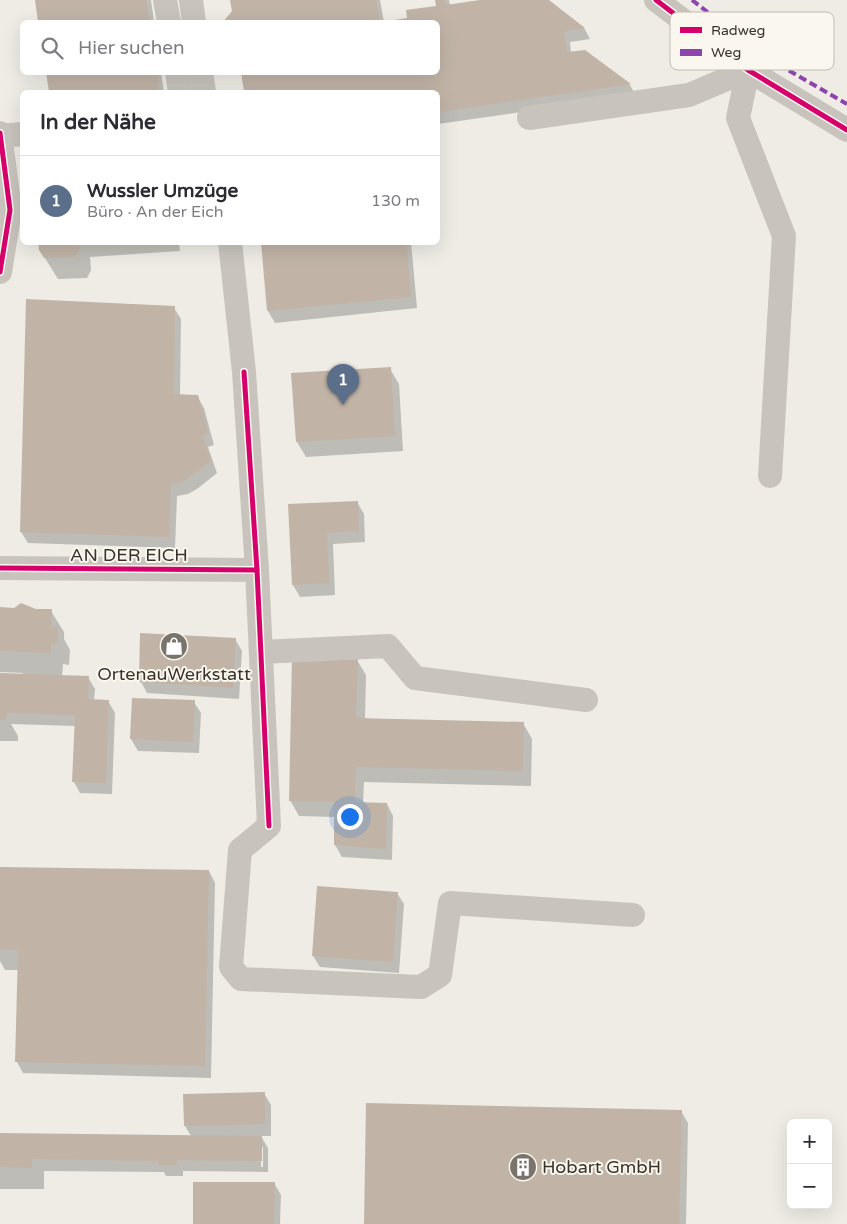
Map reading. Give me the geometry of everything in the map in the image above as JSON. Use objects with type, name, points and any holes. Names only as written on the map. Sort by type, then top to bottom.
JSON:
[{"type":"street","points":[[165,0],[169,20]]},
{"type":"street","points":[[191,0],[194,20]]},
{"type":"street","points":[[656,0],[672,12]]},
{"type":"street","points":[[529,118],[688,95],[748,70]]},
{"type":"street","points":[[748,70],[847,130]]},
{"type":"street","points":[[748,70],[738,118],[784,236],[770,476]]},
{"type":"street","points":[[177,75],[180,90]]},
{"type":"street","points":[[201,75],[204,90]]},
{"type":"street","points":[[0,272],[10,210],[0,134],[20,134]]},
{"type":"street","points":[[230,245],[244,372],[257,570],[269,826],[240,850],[231,967],[241,979],[421,987],[440,975],[450,902],[633,915]]},
{"type":"street","name":"AN DER EICH","points":[[0,568],[257,570]]},
{"type":"street","points":[[261,652],[388,646],[415,678],[586,700]]},
{"type":"building","points":[[35,0],[146,0],[150,20],[38,20]]},
{"type":"building","points":[[230,0],[376,0],[380,20],[225,20],[232,11]]},
{"type":"building","points":[[435,0],[445,0],[446,5],[480,0],[549,0],[585,28],[564,31],[567,52],[585,50],[631,84],[440,112],[440,90],[244,90],[241,75],[440,75],[440,20],[394,20],[407,18],[406,10],[436,6]]},
{"type":"building","points":[[46,75],[157,75],[159,90],[49,90]]},
{"type":"building","points":[[38,245],[80,245],[80,248],[75,257],[44,258]]},
{"type":"building","points":[[261,245],[406,245],[411,297],[267,311]]},
{"type":"building","points":[[26,299],[175,306],[174,394],[198,395],[208,433],[202,435],[211,461],[190,477],[181,482],[171,484],[169,537],[20,532]]},
{"type":"building","points":[[391,367],[395,436],[296,442],[291,373]]},
{"type":"building","points":[[358,501],[359,531],[327,533],[329,583],[292,585],[288,504]]},
{"type":"building","points":[[21,603],[36,609],[52,609],[51,627],[58,627],[58,643],[51,643],[51,653],[0,651],[0,607],[14,608]]},
{"type":"building","points":[[140,633],[236,638],[233,688],[139,682]]},
{"type":"building","points":[[292,657],[358,659],[356,718],[524,722],[523,771],[356,767],[355,802],[387,803],[386,849],[334,845],[334,802],[289,801]]},
{"type":"building","points":[[0,673],[89,676],[88,699],[109,700],[106,783],[72,782],[75,715],[6,713],[6,720],[0,720]]},
{"type":"building","points":[[132,698],[195,700],[193,742],[130,739]]},
{"type":"building","points":[[0,867],[209,870],[205,1066],[15,1062],[18,950],[0,949]]},
{"type":"building","points":[[317,886],[398,892],[393,962],[312,956]]},
{"type":"building","points":[[265,1092],[265,1124],[184,1126],[183,1094]]},
{"type":"building","name":"Hobart GmbH","points":[[366,1103],[682,1110],[679,1224],[364,1224]]},
{"type":"building","points":[[0,1133],[262,1136],[262,1161],[177,1160],[177,1165],[158,1165],[158,1161],[32,1159],[32,1168],[0,1167]]},
{"type":"building","points":[[193,1182],[275,1182],[274,1224],[193,1224]]},
{"type":"marked path","points":[[692,0],[708,12]]},
{"type":"marked path","points":[[788,70],[847,104]]},
{"type":"cycle path","points":[[656,0],[672,12]]},
{"type":"cycle path","points":[[748,70],[847,130]]},
{"type":"cycle path","points":[[0,133],[10,210],[0,272]]},
{"type":"cycle path","points":[[244,372],[257,570],[269,826]]},
{"type":"cycle path","points":[[0,568],[257,570]]},
{"type":"place","name":"Wussler Umzüge","points":[[343,405]]},
{"type":"place","name":"OrtenauWerkstatt","points":[[174,646]]},
{"type":"place","name":"Hobart GmbH","points":[[523,1167]]}]
